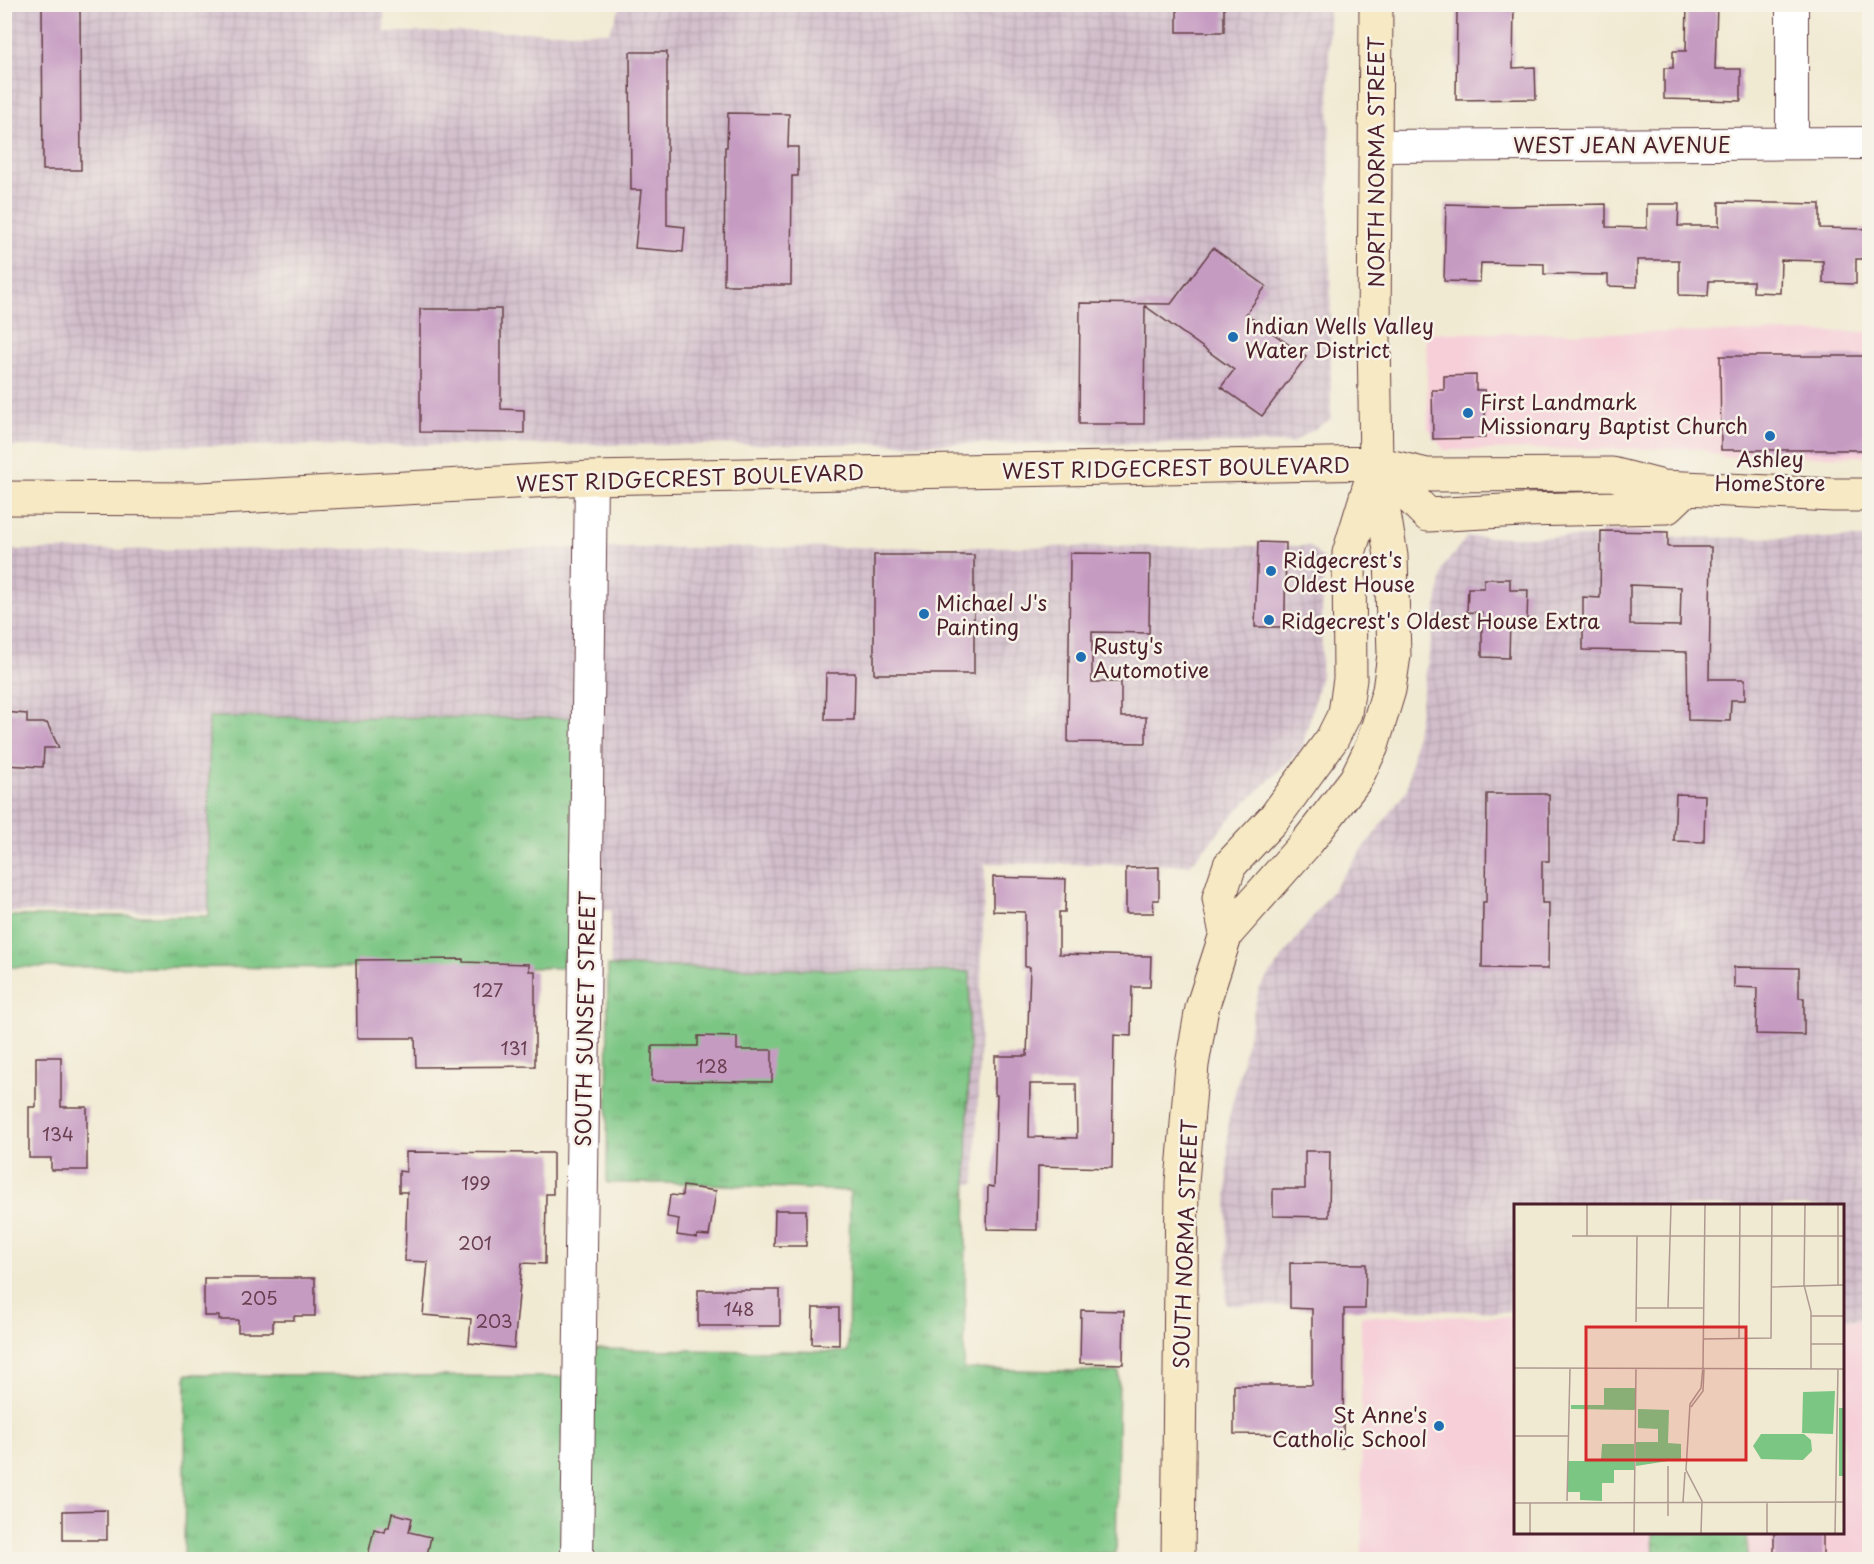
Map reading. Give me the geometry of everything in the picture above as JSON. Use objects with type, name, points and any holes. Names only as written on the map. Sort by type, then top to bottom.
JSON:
[{"type":"main road","name":"NORTH NORMA STREET","points":[[1376,4],[1374,337],[1376,464]]},
{"type":"main road","name":"WEST RIDGECREST BOULEVARD","points":[[4,498],[200,499],[591,478],[1376,464],[1428,515],[1522,510],[1667,507],[1686,489],[1869,495]]},
{"type":"main road","name":"SOUTH NORMA STREET","points":[[1226,934],[1219,898],[1230,865],[1275,817],[1332,739],[1344,713],[1350,679],[1349,553],[1376,464]]},
{"type":"main road","name":"SOUTH NORMA STREET","points":[[1178,1560],[1182,1182],[1192,1065],[1202,1008],[1226,934],[1308,841],[1356,779],[1372,746],[1389,690],[1394,655],[1391,556],[1376,464]]},
{"type":"street","points":[[1792,4],[1792,143]]},
{"type":"street","name":"WEST JEAN AVENUE","points":[[1375,146],[1869,143]]},
{"type":"street","name":"SOUTH SUNSET STREET","points":[[577,1560],[591,478]]},
{"type":"shaded area","points":[[384,4],[384,32],[609,32],[622,4],[1329,5],[1331,419],[1292,443],[5,446],[4,5]]},
{"type":"shaded area","points":[[1869,332],[1869,456],[1724,457],[1697,448],[1444,450],[1428,428],[1426,333]]},
{"type":"shaded area","points":[[1467,537],[1869,538],[1869,1320],[1844,1319],[1844,1204],[1514,1204],[1514,1312],[1226,1305],[1228,1123],[1259,989],[1407,790],[1443,567]]},
{"type":"shaded area","points":[[1310,546],[1323,559],[1321,675],[1302,749],[1238,810],[1190,865],[985,863],[975,1184],[609,1181],[611,910],[5,912],[4,550]]},
{"type":"shaded area","name":"St Anne's Catholic School","points":[[1361,1316],[1514,1317],[1514,1534],[1844,1534],[1844,1320],[1869,1320],[1869,1559],[1362,1559]]},
{"type":"green space","points":[[209,717],[577,718],[577,968],[5,967],[5,916],[209,916]]},
{"type":"green space","points":[[608,966],[970,972],[964,1369],[1119,1372],[1116,1554],[1011,1552],[1010,1560],[588,1560],[591,1349],[848,1352],[850,1191],[685,1183],[607,1183]]},
{"type":"green space","points":[[186,1374],[566,1377],[565,1559],[184,1560]]},
{"type":"green space","points":[[1653,1534],[1747,1534],[1748,1559],[1654,1559]]},
{"type":"building","points":[[42,4],[80,4],[81,170],[43,170]]},
{"type":"building","points":[[1177,4],[1224,4],[1224,32],[1177,32]]},
{"type":"building","points":[[1481,4],[1514,4],[1513,68],[1535,67],[1536,99],[1456,100],[1457,8],[1481,8]]},
{"type":"building","points":[[1687,4],[1717,4],[1715,69],[1741,69],[1741,101],[1664,99],[1664,68],[1673,68],[1673,51],[1686,51]]},
{"type":"building","points":[[630,52],[667,52],[667,225],[685,227],[683,252],[635,248],[641,190],[631,190]]},
{"type":"building","points":[[728,113],[789,114],[788,147],[798,147],[798,176],[792,176],[791,285],[724,285],[725,147],[727,147]]},
{"type":"building","points":[[1719,202],[1820,204],[1820,228],[1869,229],[1869,259],[1856,259],[1856,284],[1823,283],[1823,261],[1781,260],[1780,293],[1753,292],[1753,281],[1709,281],[1708,296],[1679,295],[1679,260],[1637,260],[1637,287],[1608,286],[1608,275],[1544,274],[1544,264],[1481,263],[1480,282],[1444,281],[1446,204],[1509,206],[1606,204],[1606,227],[1647,228],[1647,204],[1679,204],[1678,226],[1719,226]]},
{"type":"building","points":[[1213,248],[1266,286],[1246,314],[1306,357],[1262,416],[1221,387],[1234,370],[1145,306],[1144,424],[1079,424],[1080,303],[1171,304]]},
{"type":"building","points":[[420,309],[501,309],[501,409],[524,410],[524,433],[420,432]]},
{"type":"building","points":[[1720,356],[1869,356],[1869,450],[1721,450]]},
{"type":"building","points":[[1476,375],[1476,390],[1485,390],[1485,438],[1433,439],[1432,390],[1444,390],[1444,376]]},
{"type":"building","points":[[1601,531],[1668,532],[1668,547],[1711,547],[1709,679],[1745,679],[1745,700],[1731,700],[1730,721],[1688,720],[1687,652],[1583,650],[1583,597],[1600,598]],"holes":[[[1630,585],[1681,587],[1680,626],[1630,625]]]},
{"type":"building","name":"Ridgecrest's Oldest House","points":[[1258,542],[1286,543],[1286,627],[1255,627]]},
{"type":"building","name":"Rusty's Automotive","points":[[1070,553],[1150,554],[1149,633],[1092,632],[1092,682],[1121,682],[1121,717],[1146,717],[1146,743],[1068,742]]},
{"type":"building","name":"Michael J's Painting","points":[[874,555],[974,555],[974,674],[874,674]]},
{"type":"building","points":[[1484,579],[1510,579],[1510,590],[1528,590],[1527,620],[1510,620],[1509,658],[1482,657],[1482,613],[1467,612],[1468,588],[1484,588]]},
{"type":"building","points":[[826,673],[855,673],[854,720],[825,720]]},
{"type":"building","points":[[4,712],[27,714],[27,723],[47,723],[59,748],[44,748],[43,767],[4,765]]},
{"type":"building","points":[[1487,794],[1549,794],[1549,861],[1542,861],[1542,903],[1549,903],[1548,969],[1482,968],[1483,902],[1486,902]]},
{"type":"building","points":[[1676,794],[1705,795],[1704,842],[1674,841]]},
{"type":"building","points":[[1159,867],[1159,900],[1153,900],[1154,913],[1126,913],[1126,868]]},
{"type":"building","points":[[993,877],[1066,879],[1065,912],[1059,912],[1059,954],[1151,956],[1150,987],[1132,987],[1131,1036],[1114,1035],[1112,1168],[1038,1166],[1037,1230],[987,1229],[988,1186],[994,1187],[997,1095],[995,1095],[995,1056],[1027,1056],[1030,967],[1025,967],[1025,912],[993,911]],"holes":[[[1030,1084],[1076,1084],[1077,1138],[1029,1137]]]},
{"type":"building","points":[[463,959],[463,962],[529,964],[529,971],[535,971],[535,1066],[416,1067],[415,1038],[357,1038],[356,960]]},
{"type":"building","points":[[1734,967],[1799,968],[1799,998],[1804,998],[1804,1035],[1756,1034],[1757,988],[1734,987]]},
{"type":"building","points":[[698,1036],[737,1037],[737,1050],[772,1050],[772,1082],[652,1081],[652,1046],[698,1046]]},
{"type":"building","points":[[36,1057],[61,1057],[61,1107],[87,1107],[87,1170],[51,1170],[51,1158],[29,1158],[29,1107],[36,1107]]},
{"type":"building","points":[[1305,1151],[1330,1151],[1329,1217],[1273,1216],[1273,1189],[1305,1189]]},
{"type":"building","points":[[406,1152],[553,1153],[553,1194],[546,1194],[545,1264],[522,1263],[514,1348],[469,1343],[471,1319],[423,1315],[428,1262],[405,1261],[407,1192],[399,1192],[399,1171],[406,1172]]},
{"type":"building","points":[[683,1186],[716,1191],[709,1236],[697,1235],[697,1238],[677,1235],[679,1219],[667,1217],[670,1195],[682,1196]]},
{"type":"building","points":[[775,1210],[806,1210],[806,1246],[774,1246]]},
{"type":"building","points":[[1290,1263],[1366,1264],[1365,1309],[1344,1309],[1343,1448],[1313,1447],[1313,1435],[1234,1434],[1234,1385],[1312,1385],[1312,1309],[1290,1308]]},
{"type":"building","points":[[204,1278],[315,1278],[315,1316],[294,1316],[294,1320],[273,1320],[273,1332],[238,1332],[238,1320],[219,1320],[219,1316],[204,1316]]},
{"type":"building","points":[[698,1290],[780,1290],[780,1326],[698,1326]]},
{"type":"building","points":[[813,1308],[839,1308],[839,1345],[812,1344]]},
{"type":"building","points":[[1081,1310],[1124,1311],[1123,1364],[1080,1363]]},
{"type":"building","points":[[107,1510],[107,1540],[63,1540],[63,1511]]},
{"type":"building","points":[[392,1513],[412,1518],[409,1532],[431,1537],[426,1560],[367,1560],[374,1529],[385,1532],[386,1527],[389,1527]]},
{"type":"building","points":[[1774,1534],[1823,1534],[1823,1560],[1774,1560]]},
{"type":"place","name":"Indian Wells Valley Water District","points":[[1233,337]]},
{"type":"place","name":"First Landmark Missionary Baptist Church","points":[[1468,413]]},
{"type":"place","name":"Ashley HomeStore","points":[[1770,436]]},
{"type":"place","name":"Ridgecrest's Oldest House","points":[[1271,571]]},
{"type":"place","name":"Michael J's Painting","points":[[924,614]]},
{"type":"place","name":"Ridgecrest's Oldest House Extra","points":[[1269,620]]},
{"type":"place","name":"Rusty's Automotive","points":[[1081,657]]},
{"type":"place","name":"St Anne's Catholic School","points":[[1439,1426]]}]
